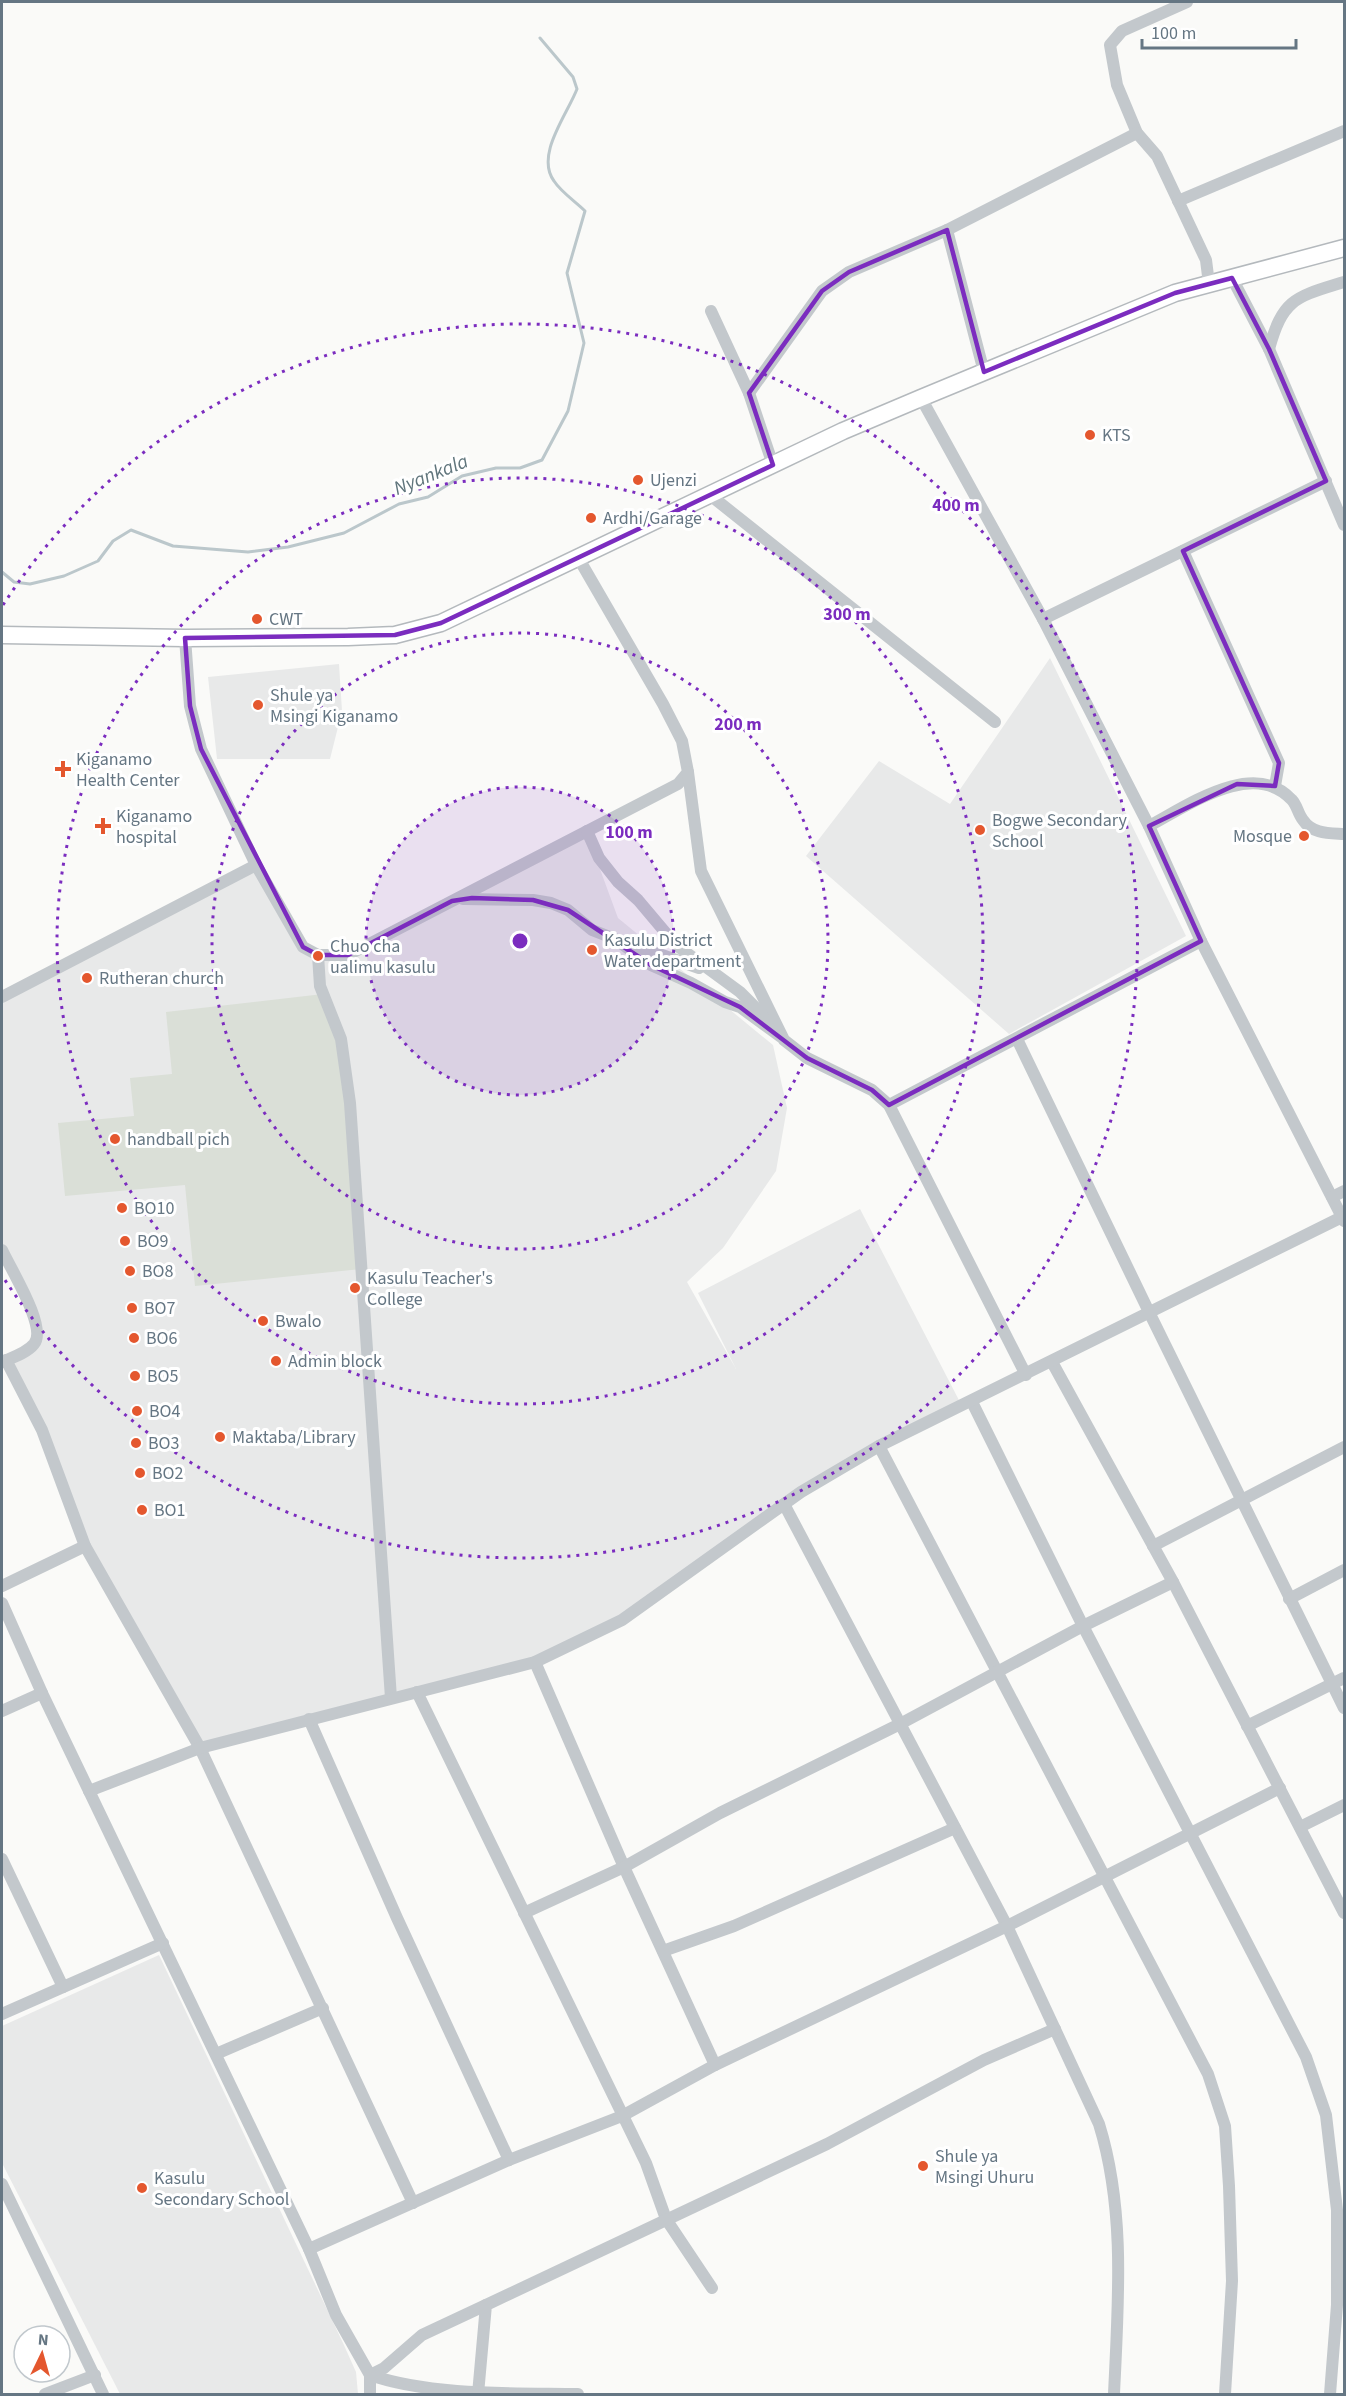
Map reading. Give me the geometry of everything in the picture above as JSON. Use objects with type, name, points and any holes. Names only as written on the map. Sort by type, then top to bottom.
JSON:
[{"type":"highway","points":[[2,635],[185,638],[395,635],[441,623],[773,465],[921,398],[1175,293],[1344,248]]},
{"type":"street","points":[[1187,2],[1122,31],[1110,45],[1117,85],[1137,133],[1157,156],[1206,260],[1209,284]]},
{"type":"street","points":[[1178,201],[1344,131]]},
{"type":"street","points":[[749,393],[822,291],[849,272],[947,230],[1137,133]]},
{"type":"street","points":[[947,230],[984,372]]},
{"type":"street","points":[[1232,278],[1269,350],[1344,525]]},
{"type":"street","points":[[1269,350],[1275,329],[1287,306],[1299,297],[1344,282]]},
{"type":"street","points":[[711,311],[749,393],[773,465]]},
{"type":"street","points":[[89,1791],[200,1748],[535,1662],[622,1620],[784,1504],[879,1446],[1343,1219],[1201,941],[1149,826],[1042,619],[921,398]]},
{"type":"street","points":[[1042,619],[1326,481]]},
{"type":"street","points":[[710,495],[995,722]]},
{"type":"street","points":[[1183,551],[1279,763],[1275,786]]},
{"type":"street","points":[[579,559],[682,741],[701,871],[784,1040]]},
{"type":"street","points":[[185,638],[190,706],[201,749],[256,865],[303,947],[318,955],[348,955],[678,784],[688,772]]},
{"type":"street","points":[[1149,826],[1216,790],[1237,784],[1275,786],[1293,800],[1304,822],[1318,832],[1344,834]]},
{"type":"street","points":[[587,831],[599,858],[680,950],[740,992],[761,1013],[772,1031]]},
{"type":"street","points":[[2,997],[256,865]]},
{"type":"street","points":[[452,901],[472,898],[551,903],[568,910],[592,930],[694,967],[709,970]]},
{"type":"street","points":[[615,939],[651,965],[725,1002],[740,1007],[807,1058],[872,1090],[889,1106],[1026,1375]]},
{"type":"street","points":[[889,1106],[1201,941]]},
{"type":"street","points":[[318,955],[320,986],[341,1039],[350,1103],[391,1698]]},
{"type":"street","points":[[1017,1039],[1344,1708]]},
{"type":"street","points":[[1332,1197],[1344,1191]]},
{"type":"street","points":[[2,1250],[36,1319],[38,1335],[34,1345],[4,1361],[42,1430],[85,1546],[200,1748],[413,2203]]},
{"type":"street","points":[[1052,1362],[1173,1582],[1344,1913]]},
{"type":"street","points":[[972,1402],[1083,1626],[1306,2057],[1326,2115],[1337,2210],[1337,2304],[1329,2394]]},
{"type":"street","points":[[879,1446],[1208,2074],[1225,2126],[1232,2281],[1225,2394]]},
{"type":"street","points":[[1153,1546],[1344,1447]]},
{"type":"street","points":[[784,1504],[1007,1926],[1099,2124],[1108,2151],[1118,2236],[1114,2394]]},
{"type":"street","points":[[2,1586],[85,1546]]},
{"type":"street","points":[[1289,1599],[1344,1570]]},
{"type":"street","points":[[524,1912],[624,1867],[720,1814],[900,1724],[1083,1626],[1173,1582]]},
{"type":"street","points":[[2,1602],[42,1693],[309,2249],[336,2315],[370,2375],[370,2394]]},
{"type":"street","points":[[535,1662],[624,1867],[715,2065]]},
{"type":"street","points":[[1247,1726],[1344,1678]]},
{"type":"street","points":[[417,1692],[646,2163],[666,2219],[712,2288]]},
{"type":"street","points":[[2,1711],[42,1693]]},
{"type":"street","points":[[309,1719],[508,2160]]},
{"type":"street","points":[[309,2249],[508,2160],[622,2116],[715,2065],[1007,1926],[1280,1788]]},
{"type":"street","points":[[1300,1827],[1344,1805]]},
{"type":"street","points":[[663,1951],[734,1926],[955,1828]]},
{"type":"street","points":[[2,1862],[63,1987]]},
{"type":"street","points":[[2,2014],[162,1943]]},
{"type":"street","points":[[216,2054],[323,2008]]},
{"type":"street","points":[[370,2375],[384,2368],[422,2335],[827,2144],[984,2060],[1055,2029]]},
{"type":"street","points":[[2,2184],[103,2394]]},
{"type":"street","points":[[478,2394],[486,2305]]},
{"type":"street","points":[[45,2394],[94,2375]]},
{"type":"street","points":[[370,2375],[389,2382],[478,2394],[578,2394]]},
{"type":"highlighted area","points":[[947,230],[984,372],[1175,293],[1232,278],[1269,349],[1326,481],[1183,551],[1279,763],[1275,786],[1237,784],[1149,826],[1201,941],[889,1105],[872,1090],[807,1058],[740,1007],[651,965],[568,910],[533,900],[472,898],[452,901],[348,955],[318,955],[303,947],[201,749],[190,706],[185,638],[395,635],[441,623],[773,465],[749,393],[822,291],[849,272]]},
{"type":"shaded area","name":"Bogwe Secondary School","points":[[1050,658],[1186,936],[1009,1034],[806,856],[879,761],[950,804]]},
{"type":"shaded area","points":[[339,664],[342,711],[330,759],[217,759],[208,677]]},
{"type":"shaded area","name":"Kasulu Teacher's College","points":[[586,831],[618,918],[773,1045],[787,1108],[776,1171],[723,1248],[687,1282],[736,1369],[698,1293],[860,1209],[962,1406],[879,1446],[621,1619],[534,1662],[199,1747],[84,1546],[41,1430],[5,1360],[21,1353],[37,1335],[2,1252],[2,996],[255,864],[302,947],[347,955]]},
{"type":"shaded area","points":[[323,994],[339,1034],[361,1269],[195,1286],[185,1185],[65,1196],[58,1123],[134,1116],[130,1078],[172,1074],[166,1012]]},
{"type":"shaded area","name":"Kasulu Secondary School","points":[[159,1955],[343,2343],[356,2372],[358,2394],[120,2394],[2,2163],[2,2026]]},
{"type":"waterway","name":"Nyankala","points":[[2,572],[14,582],[30,584],[64,576],[98,561],[113,541],[131,530],[173,546],[248,552],[288,547],[344,533],[399,504],[428,497],[462,476],[496,468],[520,468],[542,460],[568,411],[584,343],[567,273],[585,211],[557,185],[549,171],[550,147],[577,89],[573,77],[540,38]]},
{"type":"place","name":"KTS","points":[[1090,435]]},
{"type":"place","name":"Ujenzi","points":[[638,480]]},
{"type":"place","name":"Ardhi/Garage","points":[[591,518]]},
{"type":"place","name":"CWT","points":[[257,619]]},
{"type":"place","name":"Shule ya Msingi Kiganamo","points":[[258,705]]},
{"type":"place","name":"Kiganamo Health Center","points":[[63,769]]},
{"type":"place","name":"Kiganamo hospital","points":[[103,826]]},
{"type":"place","name":"Bogwe Secondary School","points":[[980,830]]},
{"type":"place","name":"Mosque","points":[[1304,836]]},
{"type":"place","name":"Kasulu District Water department","points":[[592,950]]},
{"type":"place","name":"Chuo cha ualimu kasulu","points":[[318,956]]},
{"type":"place","name":"Rutheran church","points":[[87,978]]},
{"type":"place","name":"handball pich","points":[[115,1139]]},
{"type":"place","name":"BO10","points":[[122,1208]]},
{"type":"place","name":"BO9","points":[[125,1241]]},
{"type":"place","name":"BO8","points":[[130,1271]]},
{"type":"place","name":"Kasulu Teacher's College","points":[[355,1288]]},
{"type":"place","name":"BO7","points":[[132,1308]]},
{"type":"place","name":"Bwalo","points":[[263,1321]]},
{"type":"place","name":"BO6","points":[[134,1338]]},
{"type":"place","name":"Admin block","points":[[276,1361]]},
{"type":"place","name":"BO5","points":[[135,1376]]},
{"type":"place","name":"BO4","points":[[137,1411]]},
{"type":"place","name":"Maktaba/Library","points":[[220,1437]]},
{"type":"place","name":"BO3","points":[[136,1443]]},
{"type":"place","name":"BO2","points":[[140,1473]]},
{"type":"place","name":"BO1","points":[[142,1510]]},
{"type":"place","name":"Shule ya Msingi Uhuru","points":[[923,2166]]},
{"type":"place","name":"Kasulu Secondary School","points":[[142,2188]]}]
